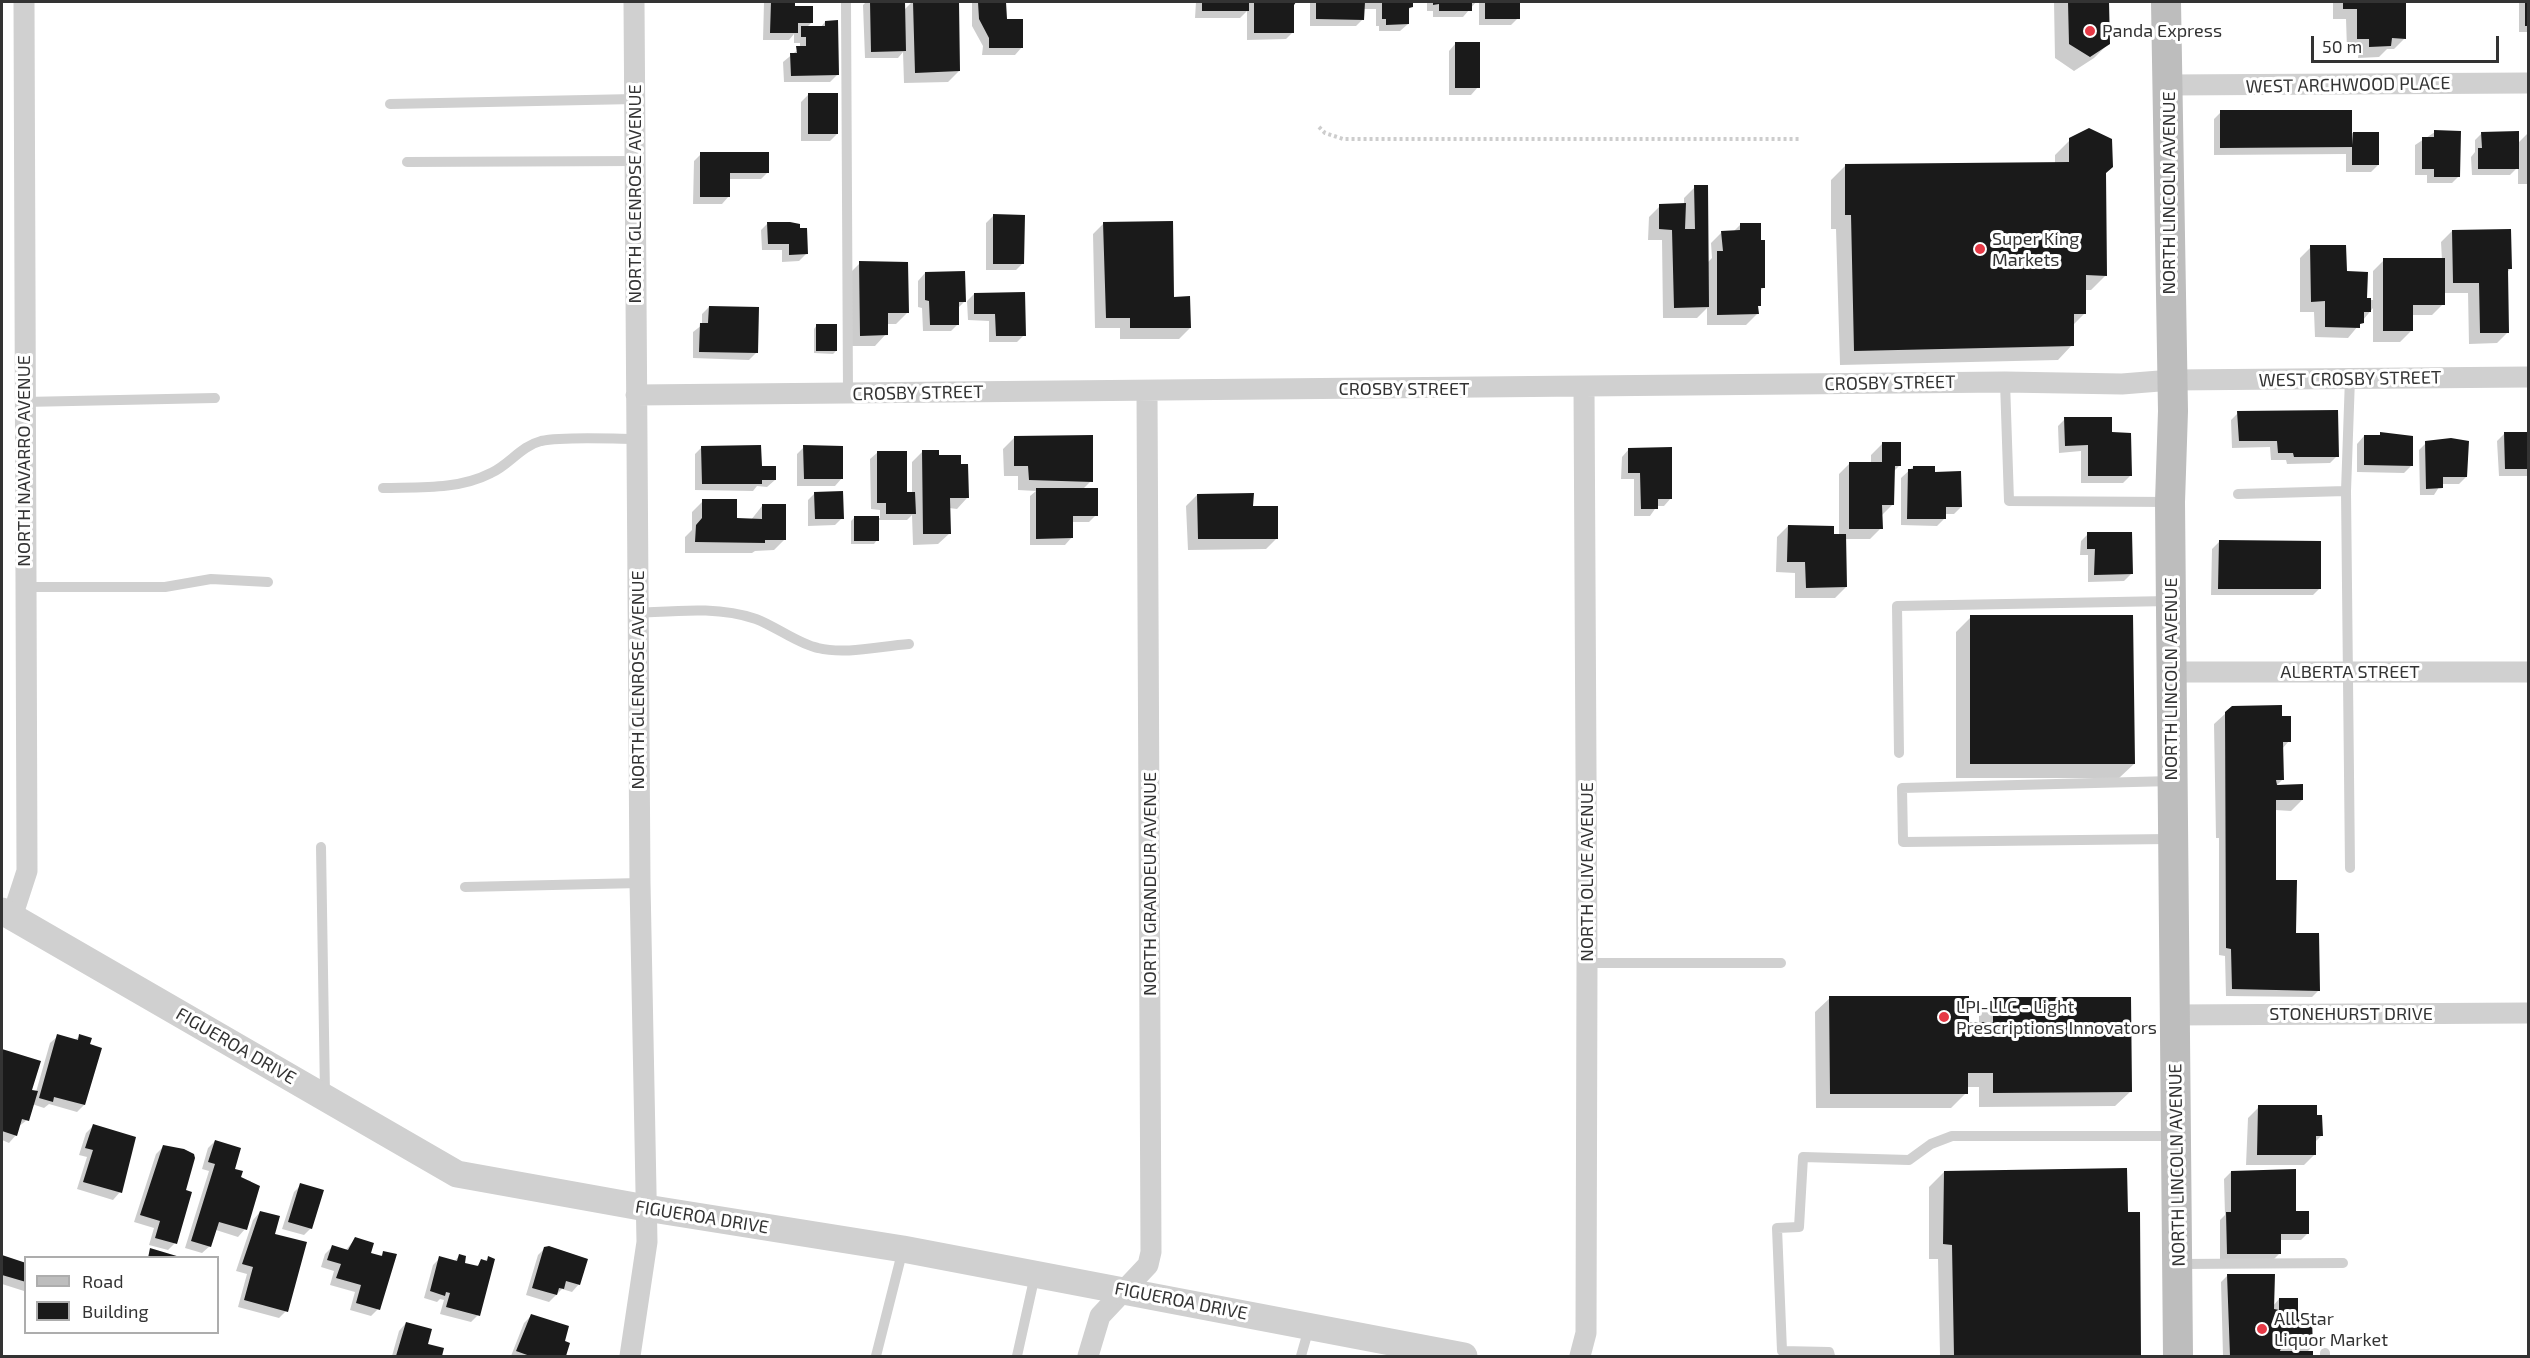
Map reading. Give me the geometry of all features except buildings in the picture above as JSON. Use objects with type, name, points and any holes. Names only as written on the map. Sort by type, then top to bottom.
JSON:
[{"type":"main road","name":"NORTH LINCOLN AVENUE","points":[[2166,2],[2172,380],[2171,672],[2178,1356]]},
{"type":"street","name":"NORTH NAVARRO AVENUE","points":[[7,914],[27,871],[24,587],[24,2]]},
{"type":"street","name":"NORTH GLENROSE AVENUE","points":[[630,1356],[647,1242],[640,883],[634,2]]},
{"type":"street","name":"WEST ARCHWOOD PLACE","points":[[2168,85],[2529,83]]},
{"type":"street","name":"WEST CROSBY STREET","points":[[2172,380],[2529,377]]},
{"type":"street","name":"CROSBY STREET","points":[[636,395],[2005,382],[2122,384],[2172,380]]},
{"type":"street","name":"NORTH OLIVE AVENUE","points":[[1580,1356],[1586,1333],[1584,387]]},
{"type":"street","name":"NORTH GRANDEUR AVENUE","points":[[1088,1356],[1100,1316],[1127,1290],[1148,1265],[1151,1251],[1147,391]]},
{"type":"street","name":"ALBERTA STREET","points":[[2171,672],[2529,672]]},
{"type":"street","name":"FIGUEROA DRIVE","points":[[7,914],[457,1174],[646,1208],[903,1249],[1464,1356]]},
{"type":"street","name":"STONEHURST DRIVE","points":[[2174,1015],[2529,1013]]},
{"type":"lane","points":[[846,2],[848,394]]},
{"type":"lane","points":[[390,104],[635,99]]},
{"type":"lane","points":[[407,162],[635,161]]},
{"type":"lane","points":[[2350,378],[2346,491],[2350,868]]},
{"type":"lane","points":[[2005,382],[2009,501],[2170,502]]},
{"type":"lane","points":[[24,402],[215,398]]},
{"type":"lane","points":[[383,488],[459,484],[489,475],[513,456],[541,441],[637,439]]},
{"type":"lane","points":[[2238,494],[2346,491]]},
{"type":"lane","points":[[24,587],[165,587],[211,579],[268,582]]},
{"type":"lane","points":[[1899,753],[1897,606],[2171,600]]},
{"type":"lane","points":[[638,613],[713,611],[736,614],[781,630],[816,648],[838,650],[909,644]]},
{"type":"lane","points":[[2172,781],[1902,788],[1903,842],[2173,839]]},
{"type":"lane","points":[[321,847],[325,1098]]},
{"type":"lane","points":[[465,887],[640,883]]},
{"type":"lane","points":[[1587,963],[1781,963]]},
{"type":"lane","points":[[1830,1356],[1829,1352],[1782,1351],[1777,1228],[1799,1227],[1803,1157],[1909,1160],[1931,1144],[1953,1136],[2176,1136]]},
{"type":"lane","points":[[876,1356],[903,1249]]},
{"type":"lane","points":[[2178,1264],[2343,1263]]},
{"type":"lane","points":[[1017,1356],[1035,1275]]},
{"type":"lane","points":[[1301,1356],[1310,1327]]},
{"type":"path","points":[[1319,127],[1325,133],[1343,139],[1801,139]]},
{"type":"place","name":"Panda Express","points":[[2090,31]]},
{"type":"place","name":"Super King Markets","points":[[1980,249]]},
{"type":"place","name":"LPI-LLC - Light Prescriptions Innovators","points":[[1944,1017]]},
{"type":"place","name":"All Star Liquor Market","points":[[2262,1329]]}]
